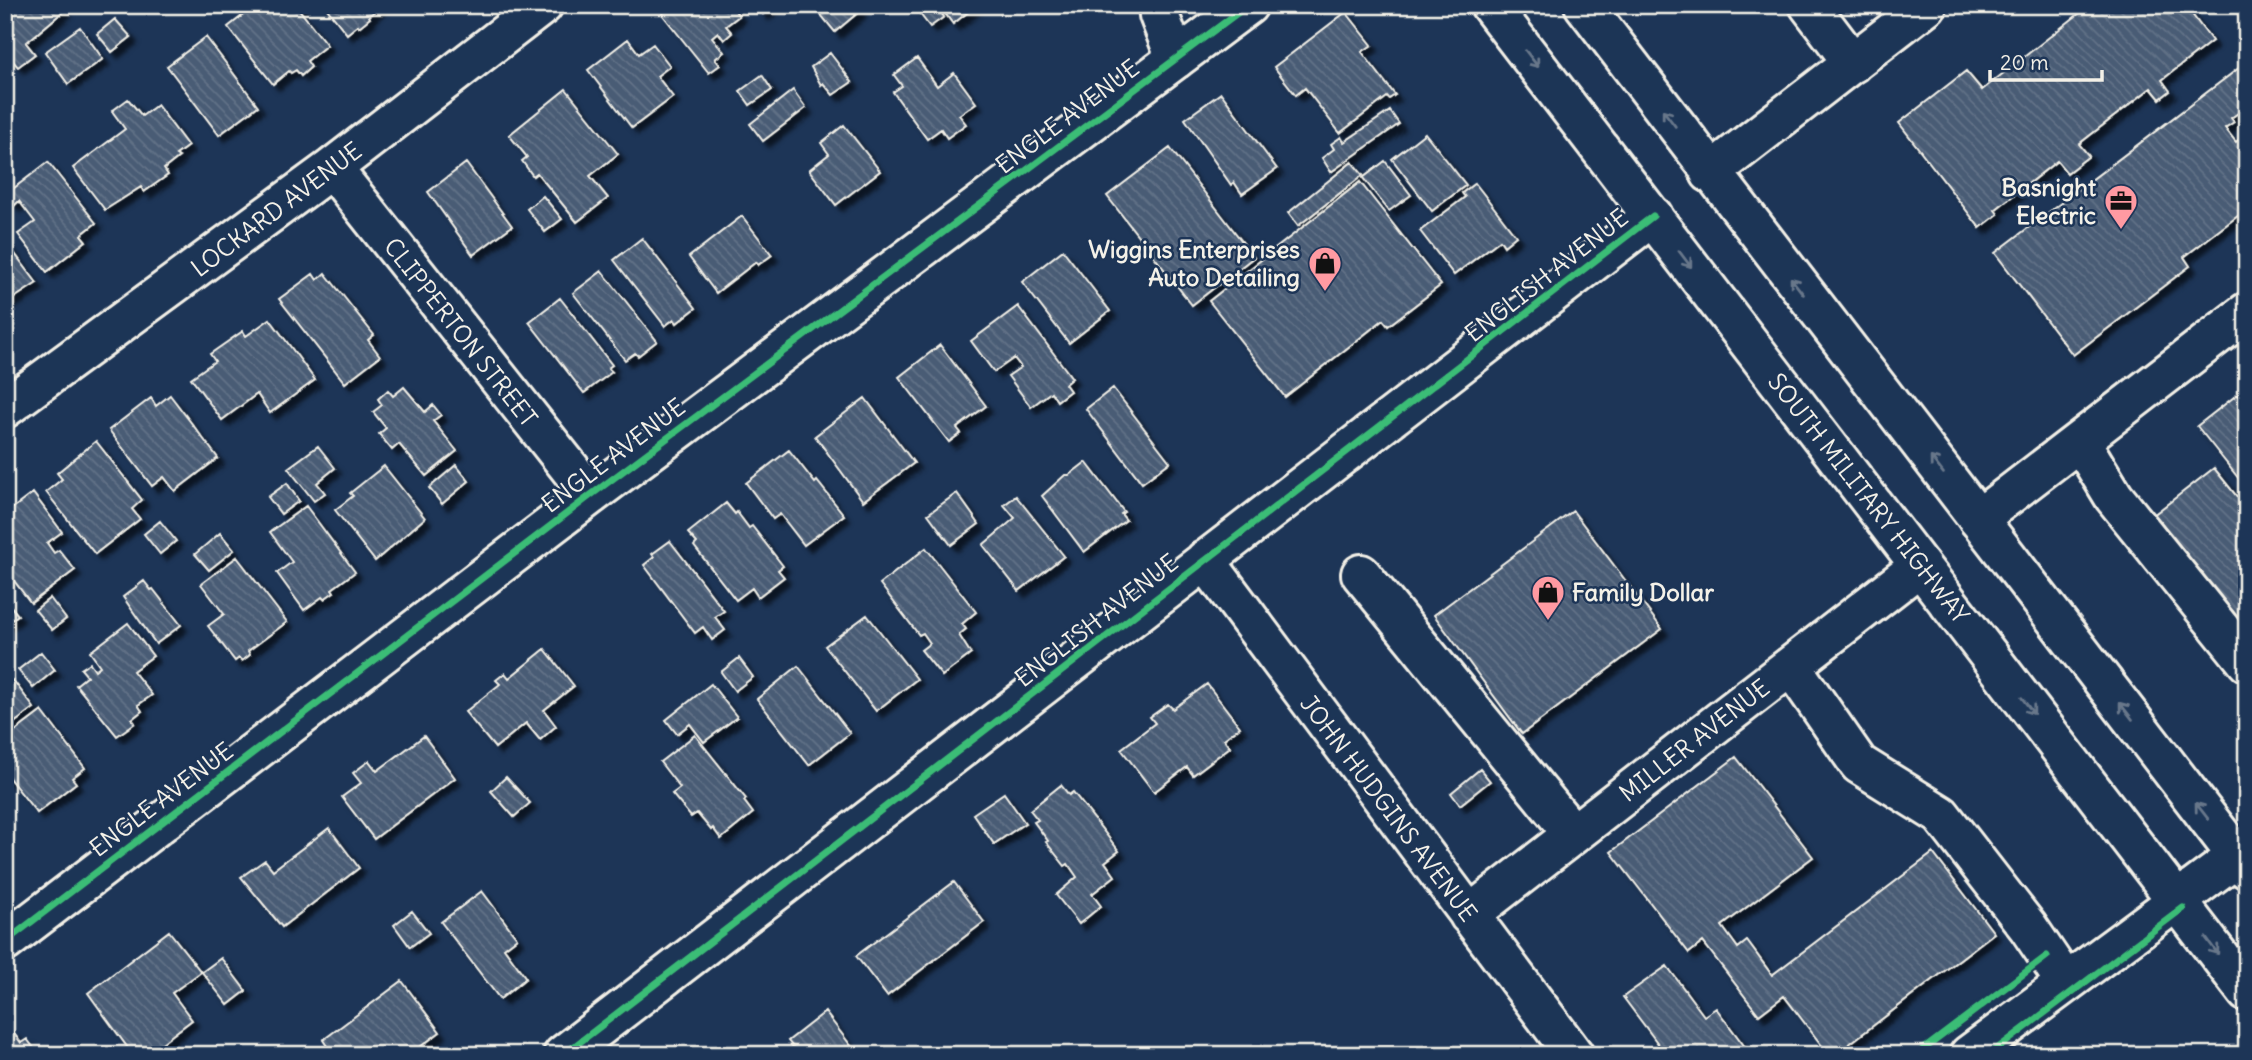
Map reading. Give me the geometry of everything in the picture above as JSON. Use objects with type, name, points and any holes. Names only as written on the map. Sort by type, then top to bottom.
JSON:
[{"type":"street","name":"LOCKARD AVENUE","points":[[5,408],[332,168],[543,5]]},
{"type":"street","points":[[1158,5],[1175,59]]},
{"type":"street","name":"ENGLE AVENUE","points":[[5,942],[591,495],[1248,5]]},
{"type":"street","name":"SOUTH MILITARY HIGHWAY","points":[[1490,5],[2247,992]]},
{"type":"street","points":[[1584,5],[1710,173],[2244,858],[2178,901],[1969,1055]]},
{"type":"street","points":[[1809,5],[1853,63]]},
{"type":"street","points":[[1710,173],[1927,5]]},
{"type":"street","name":"CLIPPERTON STREET","points":[[332,168],[591,495]]},
{"type":"street","name":"ENGLISH AVENUE","points":[[563,1055],[1653,216]]},
{"type":"street","points":[[1978,519],[2247,312]]},
{"type":"street","points":[[2080,441],[2114,497],[2247,662]]},
{"type":"street","name":"JOHN HUDGINS AVENUE","points":[[1205,560],[1574,1055]]},
{"type":"street","name":"MILLER AVENUE","points":[[1469,915],[1920,566]]},
{"type":"street","points":[[1361,574],[1573,834]]},
{"type":"street","points":[[1791,666],[1859,764],[1941,815],[2028,927],[2066,984]]},
{"type":"building","points":[[5,5],[62,5],[65,10],[26,43],[35,54],[18,67],[5,52]]},
{"type":"building","points":[[256,5],[298,5],[327,45],[307,61],[311,67],[301,76],[296,70],[291,73],[289,71],[273,84],[228,27]]},
{"type":"building","points":[[324,5],[382,5],[370,18],[347,34]]},
{"type":"building","points":[[673,5],[731,5],[739,16],[726,26],[732,33],[724,40],[718,32],[712,37],[724,52],[715,59],[720,65],[709,73],[662,14]]},
{"type":"building","points":[[756,5],[774,5],[763,14]]},
{"type":"building","points":[[834,5],[856,5],[860,11],[835,32],[821,15]]},
{"type":"building","points":[[913,5],[935,5],[944,17],[930,27]]},
{"type":"building","points":[[939,5],[977,5],[953,24]]},
{"type":"building","points":[[2090,5],[2185,5],[2212,41],[2162,80],[2170,91],[2160,99],[2151,88],[2079,144],[2089,156],[2067,173],[2057,161],[1995,210],[1998,214],[1980,228],[1899,123],[1966,71],[1982,90]]},
{"type":"building","points":[[1346,12],[1372,45],[1362,52],[1395,95],[1389,99],[1387,97],[1340,133],[1305,88],[1296,95],[1274,67]]},
{"type":"building","points":[[115,19],[131,37],[112,52],[97,34]]},
{"type":"building","points":[[80,27],[103,59],[68,84],[45,52]]},
{"type":"building","points":[[206,37],[258,106],[219,135],[167,66]]},
{"type":"building","points":[[628,39],[639,54],[653,44],[670,66],[657,76],[673,97],[632,128],[588,70]]},
{"type":"building","points":[[830,53],[852,82],[833,95],[823,83],[821,85],[811,67]]},
{"type":"building","points":[[2247,53],[2247,70],[2239,59]]},
{"type":"building","points":[[917,58],[937,86],[954,73],[976,103],[959,115],[966,124],[947,138],[941,129],[927,139],[893,92],[902,86],[894,75]]},
{"type":"building","name":"Basnight Electric","points":[[2243,65],[2247,70],[2247,107],[2231,118],[2234,122],[2225,128],[2236,142],[2247,133],[2247,209],[2184,257],[2190,266],[2073,355],[1995,253]]},
{"type":"building","points":[[762,75],[772,90],[750,105],[740,91]]},
{"type":"building","points":[[566,89],[618,154],[590,176],[608,198],[577,222],[537,173],[533,176],[522,161],[527,157],[509,135]]},
{"type":"building","points":[[793,90],[806,108],[763,141],[750,124]]},
{"type":"building","points":[[1221,93],[1277,169],[1242,194],[1234,182],[1231,185],[1185,119]]},
{"type":"building","points":[[128,99],[142,116],[157,105],[188,146],[164,169],[168,175],[144,192],[141,187],[105,210],[73,168],[125,129],[112,111]]},
{"type":"building","points":[[1390,111],[1399,124],[1331,172],[1322,158],[1334,149],[1331,144],[1341,137],[1344,142]]},
{"type":"building","points":[[844,125],[880,171],[836,205],[809,170],[829,154],[821,143]]},
{"type":"building","points":[[1425,133],[1466,185],[1432,211],[1392,159]]},
{"type":"building","points":[[1170,148],[1254,257],[1192,305],[1107,196]]},
{"type":"building","points":[[1385,161],[1411,195],[1389,211],[1363,178]]},
{"type":"building","points":[[48,162],[96,223],[81,235],[86,241],[47,272],[18,234],[35,222],[19,201],[14,206],[5,195]]},
{"type":"building","points":[[1352,162],[1363,175],[1298,226],[1288,213]]},
{"type":"building","points":[[466,163],[512,226],[473,255],[428,192]]},
{"type":"building","name":"Wiggins Enterprises Auto Detailing","points":[[1360,182],[1441,285],[1388,326],[1383,320],[1285,397],[1209,301]]},
{"type":"building","points":[[1475,183],[1516,236],[1504,246],[1500,240],[1454,275],[1420,231],[1465,197],[1462,193]]},
{"type":"building","points":[[543,196],[562,219],[545,232],[527,209]]},
{"type":"building","points":[[742,216],[772,255],[758,265],[756,262],[716,293],[689,257]]},
{"type":"building","points":[[642,238],[696,308],[677,323],[674,319],[665,326],[614,260]]},
{"type":"building","points":[[5,243],[37,283],[5,304]]},
{"type":"building","points":[[1063,250],[1110,311],[1069,343],[1022,282]]},
{"type":"building","points":[[602,271],[657,341],[638,356],[635,353],[625,360],[573,293]]},
{"type":"building","points":[[325,273],[374,335],[368,340],[380,356],[345,383],[279,299],[313,274],[317,280]]},
{"type":"building","points":[[560,298],[612,365],[608,368],[612,372],[584,393],[529,322]]},
{"type":"building","points":[[1018,306],[1072,378],[1065,384],[1070,391],[1057,401],[1051,392],[1031,407],[1008,376],[1021,367],[1014,358],[994,372],[971,341]]},
{"type":"building","points":[[270,319],[315,380],[270,413],[257,394],[222,420],[191,378],[215,361],[210,354],[243,331],[246,336]]},
{"type":"building","points":[[940,345],[986,406],[957,428],[961,433],[949,442],[899,377]]},
{"type":"building","points":[[404,387],[425,412],[433,405],[441,415],[433,421],[457,451],[426,476],[399,444],[392,450],[379,434],[386,428],[373,412],[382,405],[378,399],[388,390],[393,396]]},
{"type":"building","points":[[1113,388],[1170,462],[1142,483],[1086,409]]},
{"type":"building","points":[[2238,394],[2247,405],[2247,489],[2197,426]]},
{"type":"building","points":[[170,395],[218,458],[175,491],[164,477],[152,486],[109,430],[151,398],[156,406]]},
{"type":"building","points":[[865,398],[914,463],[863,501],[815,436]]},
{"type":"building","points":[[96,441],[142,500],[132,509],[140,519],[95,554],[46,492],[62,479],[57,473]]},
{"type":"building","points":[[318,446],[335,468],[317,483],[325,493],[314,501],[288,468]]},
{"type":"building","points":[[789,450],[844,515],[804,545],[780,514],[773,519],[746,483]]},
{"type":"building","points":[[1086,462],[1124,512],[1121,514],[1126,520],[1084,552],[1042,496],[1065,475],[1069,475]]},
{"type":"building","points":[[456,465],[469,481],[442,504],[429,488]]},
{"type":"building","points":[[384,466],[425,518],[375,561],[335,510],[353,496],[350,493]]},
{"type":"building","points":[[2214,468],[2247,509],[2247,631],[2214,590],[2211,592],[2152,516]]},
{"type":"building","points":[[287,483],[299,501],[281,514],[268,497]]},
{"type":"building","points":[[33,493],[62,532],[47,543],[54,553],[59,550],[75,570],[31,603],[5,569],[5,514]]},
{"type":"building","points":[[957,493],[979,524],[951,545],[928,514]]},
{"type":"building","points":[[1016,496],[1064,556],[1019,591],[983,545],[1015,518],[1004,505]]},
{"type":"building","points":[[726,503],[749,528],[752,526],[783,566],[778,570],[784,577],[758,597],[752,588],[736,600],[694,546],[697,543],[688,533]]},
{"type":"building","points":[[306,506],[355,572],[332,589],[334,592],[304,610],[277,573],[292,562],[270,532]]},
{"type":"building","name":"Family Dollar","points":[[1573,511],[1662,629],[1522,734],[1434,615]]},
{"type":"building","points":[[160,521],[176,541],[160,554],[144,534]]},
{"type":"building","points":[[220,533],[234,550],[209,570],[195,554]]},
{"type":"building","points":[[670,541],[724,611],[715,617],[725,630],[712,640],[703,627],[695,633],[644,565],[654,557],[652,554]]},
{"type":"building","points":[[926,548],[976,612],[962,624],[966,629],[959,635],[971,654],[942,676],[921,650],[930,643],[923,633],[919,635],[880,584]]},
{"type":"building","points":[[237,557],[287,622],[248,651],[250,655],[242,661],[239,658],[235,661],[208,626],[224,614],[201,584]]},
{"type":"building","points":[[144,581],[181,625],[156,644],[123,597]]},
{"type":"building","points":[[50,598],[66,619],[52,630],[35,610]]},
{"type":"building","points":[[5,599],[18,615],[5,625]]},
{"type":"building","points":[[867,615],[917,679],[876,711],[825,646]]},
{"type":"building","points":[[128,623],[153,656],[133,671],[152,695],[138,705],[142,711],[132,719],[135,723],[117,736],[76,685],[87,676],[81,669],[90,663],[95,670],[100,666],[90,652]]},
{"type":"building","points":[[545,649],[574,686],[544,710],[556,726],[540,740],[526,723],[495,748],[465,712],[500,684],[496,680],[505,673],[509,678]]},
{"type":"building","points":[[41,652],[55,670],[33,688],[18,670]]},
{"type":"building","points":[[739,658],[753,677],[735,691],[721,672]]},
{"type":"building","points":[[798,666],[850,733],[809,765],[757,699]]},
{"type":"building","points":[[13,680],[34,708],[6,729],[5,686]]},
{"type":"building","points":[[711,684],[737,717],[704,742],[690,724],[677,734],[666,720]]},
{"type":"building","points":[[1207,684],[1240,727],[1224,739],[1230,747],[1193,775],[1187,767],[1154,792],[1121,749],[1155,723],[1150,717],[1168,704],[1173,709]]},
{"type":"building","points":[[42,711],[85,768],[72,778],[76,783],[37,813],[9,778],[5,778],[5,739]]},
{"type":"building","points":[[695,735],[746,799],[744,801],[753,813],[721,839],[697,813],[691,817],[672,794],[680,788],[660,762]]},
{"type":"building","points":[[424,736],[455,778],[374,839],[342,797],[361,783],[353,773],[369,761],[377,771]]},
{"type":"building","points":[[1736,757],[1813,857],[1722,926],[1738,948],[1747,941],[1772,975],[1933,853],[1994,933],[1835,1055],[1829,1055],[1784,996],[1759,1015],[1703,942],[1689,953],[1611,852]]},
{"type":"building","points":[[1480,769],[1490,781],[1460,805],[1451,793]]},
{"type":"building","points":[[506,777],[530,803],[514,817],[491,791]]},
{"type":"building","points":[[1061,785],[1069,795],[1073,792],[1119,851],[1105,862],[1115,876],[1092,894],[1101,906],[1079,924],[1056,895],[1077,877],[1046,842],[1048,841],[1034,822],[1038,820],[1030,810]]},
{"type":"building","points":[[1004,793],[1025,823],[994,844],[973,814]]},
{"type":"building","points":[[329,828],[359,868],[282,927],[241,877],[265,860],[273,870]]},
{"type":"building","points":[[954,882],[984,922],[887,996],[856,956]]},
{"type":"building","points":[[482,891],[517,938],[504,948],[526,978],[500,999],[441,922]]},
{"type":"building","points":[[412,911],[429,933],[410,947],[394,925]]},
{"type":"building","points":[[169,931],[201,972],[172,993],[192,1020],[154,1049],[156,1051],[151,1055],[133,1055],[88,993]]},
{"type":"building","points":[[221,958],[246,991],[228,1005],[202,972]]},
{"type":"building","points":[[1667,966],[1704,1016],[1716,1008],[1751,1055],[1654,1055],[1662,1049],[1623,997]]},
{"type":"building","points":[[402,981],[440,1032],[416,1050],[420,1055],[333,1055],[323,1040]]},
{"type":"building","points":[[825,1012],[858,1055],[791,1055],[796,1051],[788,1041]]},
{"type":"building","points":[[13,1032],[21,1043],[27,1039],[39,1055],[5,1055],[5,1038]]},
{"type":"cycle path","points":[[5,942],[591,495],[1248,5]]},
{"type":"cycle path","points":[[563,1055],[1653,216]]},
{"type":"cycle path","points":[[1989,1055],[2183,908]]},
{"type":"cycle path","points":[[1916,1055],[2047,956]]},
{"type":"place","name":"Basnight Electric","points":[[2121,231]]},
{"type":"place","name":"Wiggins Enterprises Auto Detailing","points":[[1325,293]]},
{"type":"place","name":"Family Dollar","points":[[1548,622]]}]
